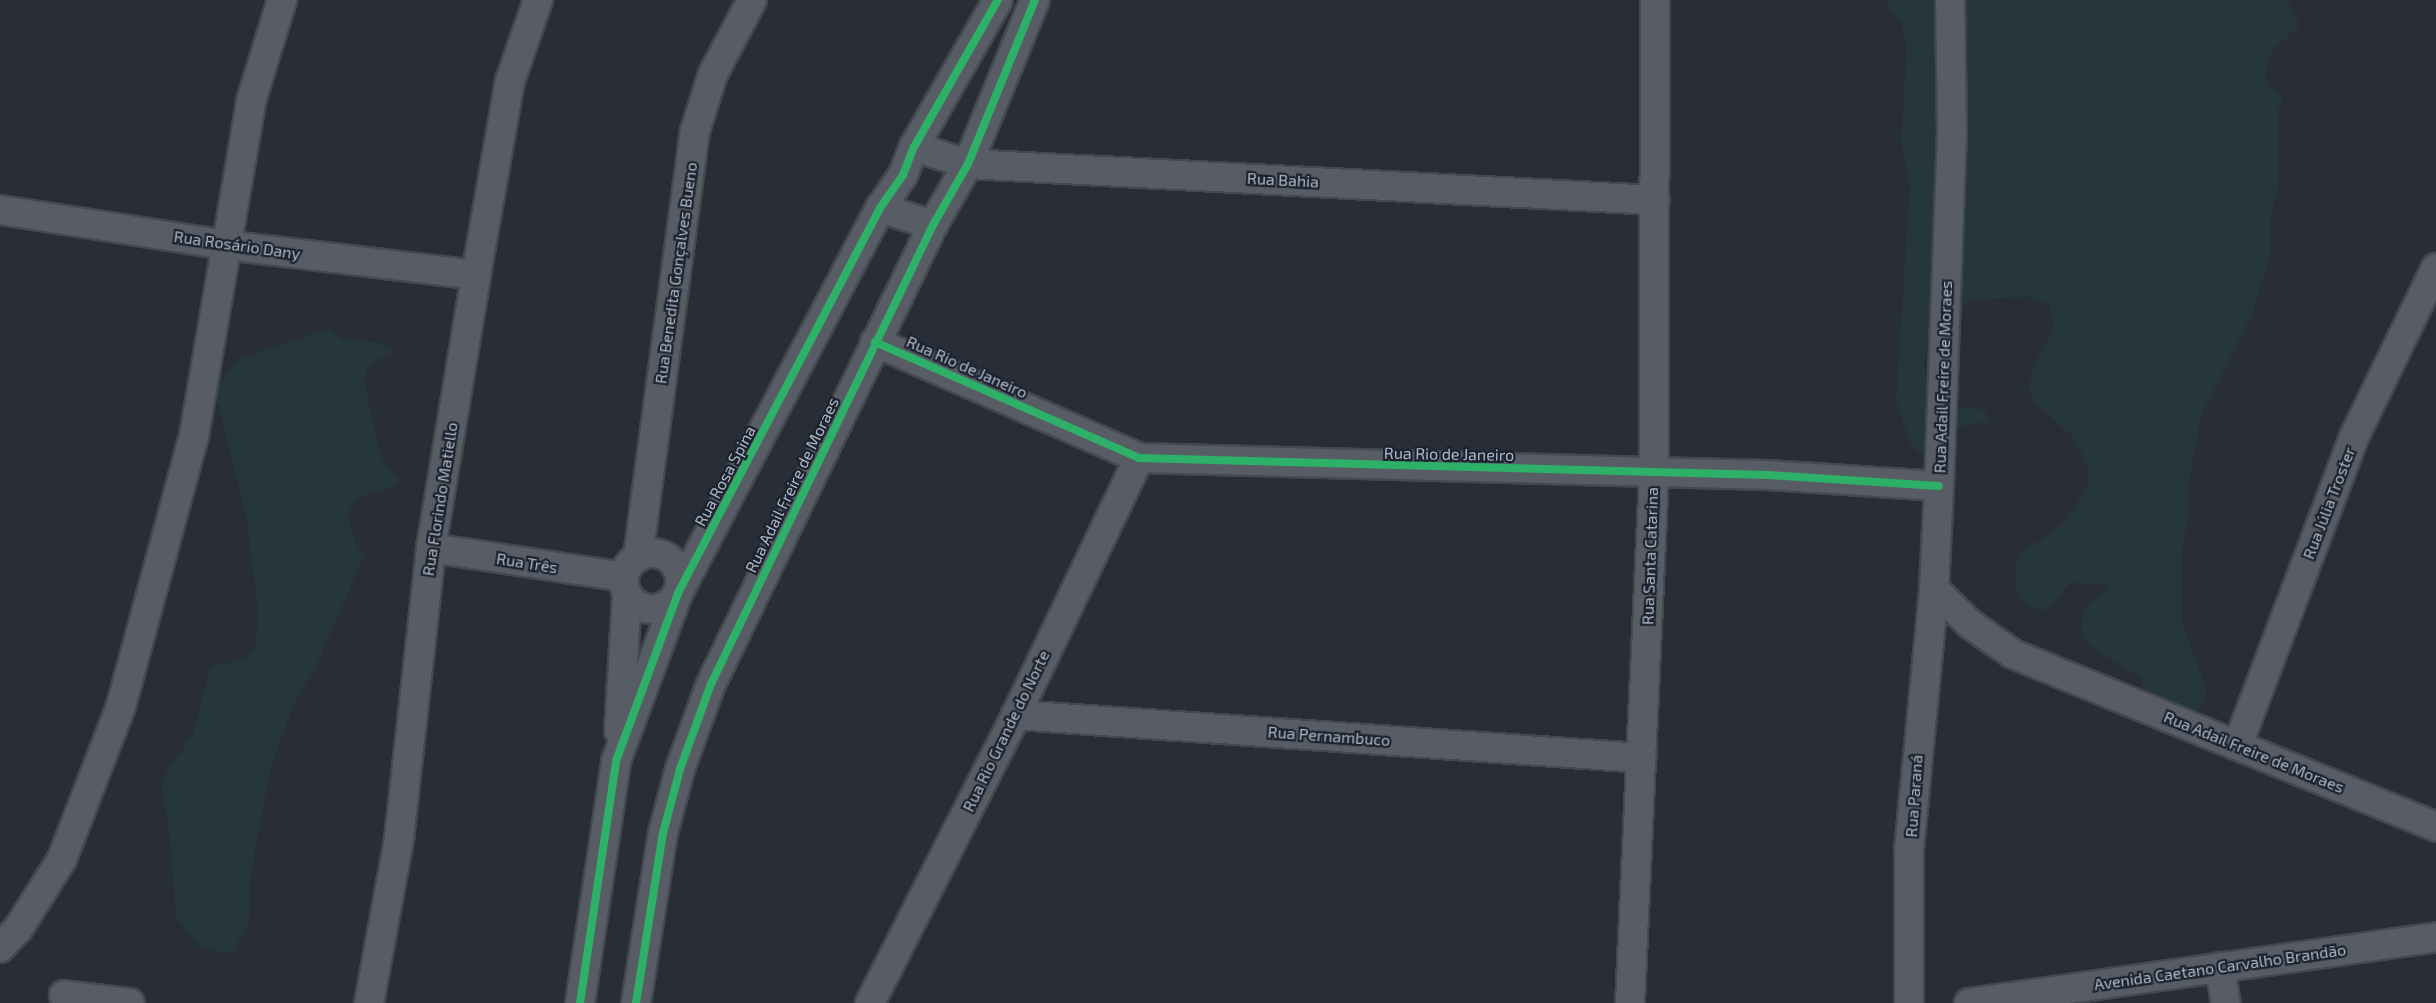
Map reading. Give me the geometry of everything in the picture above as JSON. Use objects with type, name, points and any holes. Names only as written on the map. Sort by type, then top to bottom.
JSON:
[{"type":"street","points":[[0,948],[18,928],[62,859],[121,706],[194,436],[251,100],[282,0]]},
{"type":"street","name":"Rua Florindo Matiello","points":[[369,1003],[399,839],[430,548],[510,81],[538,0]]},
{"type":"street","name":"Rua Benedita Gonçalves Bueno","points":[[616,761],[630,576],[695,131],[713,74],[752,0]]},
{"type":"street","name":"Rua Rosa Spina","points":[[579,1003],[616,761],[678,593],[880,208],[903,175],[914,147],[998,0]]},
{"type":"street","name":"Rua Adail Freire de Moraes","points":[[636,1003],[663,833],[703,705],[875,342],[933,225],[968,164],[1035,0]]},
{"type":"street","name":"Rua Santa Catarina","points":[[1630,1003],[1654,475],[1655,0]]},
{"type":"street","name":"Rua Adail Freire de Moraes","points":[[1950,0],[1952,136],[1934,589],[1970,624],[2013,654],[2238,744],[2436,827]]},
{"type":"street","name":"Rua Bahia","points":[[914,147],[968,164],[1655,200]]},
{"type":"street","points":[[880,208],[933,225]]},
{"type":"street","name":"Rua Rosário Dany","points":[[0,210],[225,245],[476,275]]},
{"type":"street","name":"Rua Júlia Troster","points":[[2238,744],[2353,439],[2436,268]]},
{"type":"street","name":"Rua Rio de Janeiro","points":[[875,342],[1139,458],[1654,475],[1768,475],[1939,486]]},
{"type":"street","name":"Rua Rio Grande do Norte","points":[[870,1003],[1016,715],[1139,458]]},
{"type":"street","name":"Rua Três","points":[[430,548],[630,576]]},
{"type":"street","points":[[652,553],[666,556],[676,566],[681,579],[678,593],[668,605],[654,610],[638,606],[630,576],[652,553]]},
{"type":"street","name":"Rua Paraná","points":[[1909,1003],[1909,850],[1934,589]]},
{"type":"street","name":"Rua Pernambuco","points":[[1016,715],[1642,758]]},
{"type":"street","name":"Avenida Caetano Carvalho Brandão","points":[[1969,1003],[2436,937]]},
{"type":"street","points":[[2220,967],[2226,1003]]},
{"type":"street","points":[[64,995],[130,1003]]},
{"type":"shaded area","points":[[1885,0],[2287,0],[2300,25],[2271,52],[2265,73],[2268,85],[2283,97],[2278,111],[2278,185],[2271,216],[2271,253],[2252,314],[2202,413],[2189,480],[2188,518],[2182,548],[2181,622],[2205,684],[2205,700],[2193,719],[2139,690],[2143,686],[2139,676],[2096,651],[2081,635],[2084,608],[2108,589],[2108,584],[2070,583],[2044,611],[2027,606],[2016,588],[2016,566],[2020,554],[2067,521],[2089,481],[2088,465],[2072,436],[2035,402],[2029,389],[2034,365],[2054,328],[2050,305],[2029,297],[1978,299],[1948,310],[1937,320],[1923,365],[1936,409],[1976,408],[1988,414],[1987,422],[1965,425],[1922,455],[1910,443],[1896,402],[1910,186],[1901,141],[1907,48],[1901,23]]},
{"type":"shaded area","points":[[328,329],[342,339],[381,343],[396,350],[369,364],[364,380],[380,456],[399,481],[393,487],[356,498],[347,517],[358,549],[365,554],[314,671],[295,702],[270,769],[250,880],[249,923],[231,954],[200,947],[176,916],[170,836],[161,781],[194,732],[210,667],[245,659],[256,647],[258,611],[246,516],[217,398],[218,383],[241,358]]},
{"type":"cycle path","points":[[580,1003],[616,761],[678,593],[880,208],[903,175],[914,147],[998,0]]},
{"type":"cycle path","points":[[636,1003],[663,833],[680,769],[711,684],[933,225],[968,164],[1035,0]]},
{"type":"cycle path","points":[[875,342],[1139,458],[1768,475],[1939,486]]}]
